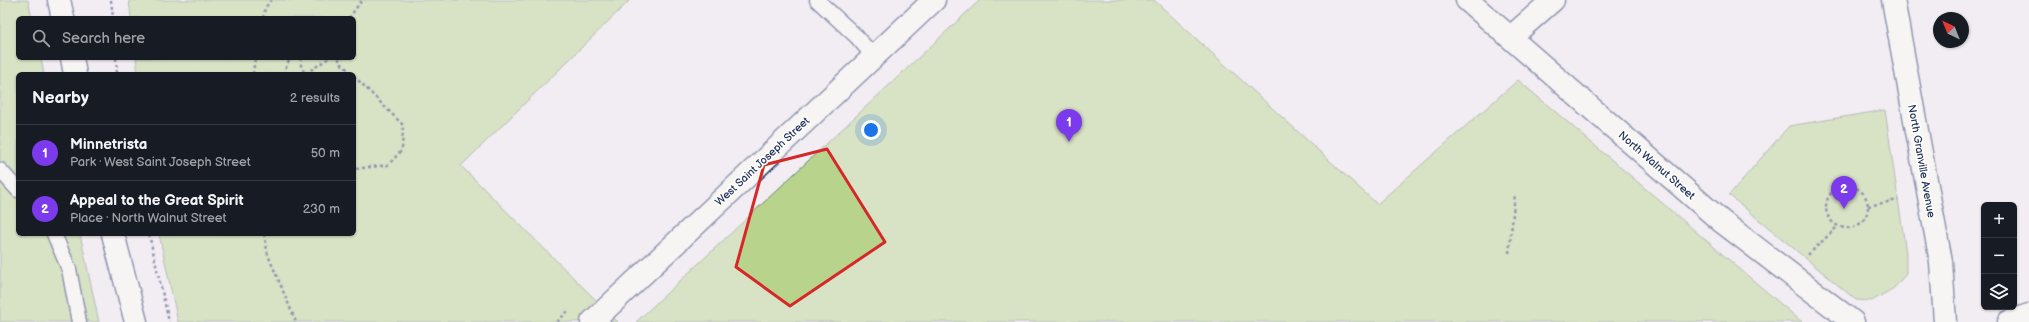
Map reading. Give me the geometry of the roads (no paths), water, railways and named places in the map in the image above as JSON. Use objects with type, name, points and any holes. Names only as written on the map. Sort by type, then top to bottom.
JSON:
[{"type":"main road","points":[[59,0],[63,16]]},
{"type":"main road","name":"West Saint Joseph Street","points":[[592,322],[934,0]]},
{"type":"main road","name":"North Walnut Street","points":[[1468,0],[1720,221],[1853,322]]},
{"type":"main road","points":[[1511,37],[1553,0]]},
{"type":"main road","name":"North Granville Avenue","points":[[1893,0],[1940,262],[1945,322]]},
{"type":"main road","points":[[72,60],[75,72]]},
{"type":"main road","points":[[114,236],[136,322]]},
{"type":"main road","points":[[2009,322],[2029,315]]},
{"type":"lane","points":[[817,0],[857,37],[874,57]]},
{"type":"lane","points":[[0,170],[16,188]]},
{"type":"lane","points":[[55,236],[69,269],[79,322]]},
{"type":"place","name":"Minnetrista","points":[[1069,142]]},
{"type":"place","name":"Appeal to the Great Spirit","points":[[1844,209]]}]
